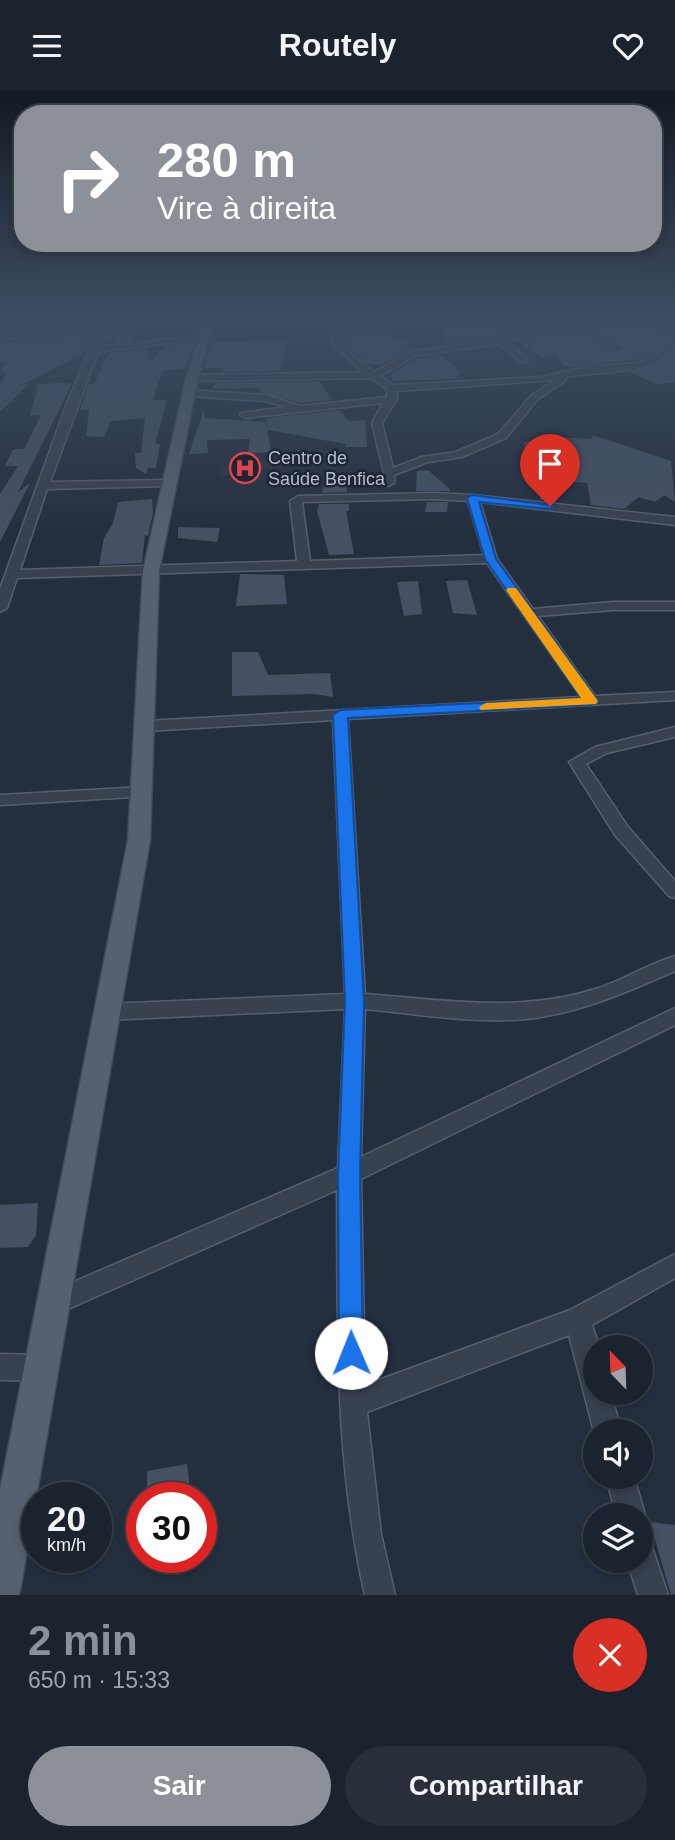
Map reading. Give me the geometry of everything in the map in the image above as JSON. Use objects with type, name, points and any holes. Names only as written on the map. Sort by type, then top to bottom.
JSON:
[{"type":"main road","points":[[0,1591],[50,1305],[64,1254],[137,851],[146,726],[151,571],[167,483],[188,393]]},
{"type":"street","points":[[2,600],[77,393]]},
{"type":"street","points":[[236,393],[266,398],[306,410]]},
{"type":"street","points":[[385,497],[389,473],[377,422],[392,400],[391,393]]},
{"type":"street","points":[[389,473],[426,459],[457,455],[502,436],[540,393]]},
{"type":"street","points":[[245,415],[392,400]]},
{"type":"street","points":[[42,486],[167,483]]},
{"type":"street","points":[[472,498],[491,559],[591,701]]},
{"type":"street","points":[[304,566],[296,501],[298,499],[472,498],[675,521]]},
{"type":"street","points":[[13,574],[491,559]]},
{"type":"street","points":[[528,613],[613,606],[675,606]]},
{"type":"street","points":[[146,726],[675,696]]},
{"type":"street","points":[[340,715],[355,1001],[349,1174],[352,1404],[366,1534],[380,1595]]},
{"type":"street","points":[[675,732],[601,750],[577,762],[616,828],[675,892]]},
{"type":"street","points":[[0,800],[142,792]]},
{"type":"street","points":[[106,1012],[355,1001],[464,1010],[526,1011],[599,996],[675,963]]},
{"type":"street","points":[[50,1305],[349,1174],[675,1016]]},
{"type":"street","points":[[352,1404],[578,1319],[675,1265]]},
{"type":"street","points":[[578,1319],[583,1338]]},
{"type":"street","points":[[0,1367],[41,1368]]},
{"type":"street","points":[[646,1573],[653,1595]]},
{"type":"shaded area","name":"Centro de Saúde Benfica","points":[[282,461],[280,468],[261,469],[258,475],[218,476],[220,467],[247,467],[247,462]]},
{"type":"building","points":[[0,393],[19,393],[0,412]]},
{"type":"building","points":[[36,393],[67,393],[18,492],[30,483],[0,542],[0,494],[18,466],[5,466],[13,449],[24,449],[41,415],[30,416]]},
{"type":"building","points":[[86,393],[155,393],[153,400],[167,400],[155,444],[160,444],[156,468],[148,468],[146,474],[136,468],[135,453],[141,453],[145,418],[111,421],[104,437],[86,436],[89,410],[80,410]]},
{"type":"building","points":[[264,393],[327,393],[332,400],[300,403]]},
{"type":"building","points":[[204,409],[205,418],[266,422],[271,452],[248,453],[250,439],[207,440],[208,453],[189,454]]},
{"type":"building","points":[[340,410],[348,421],[365,420],[367,447],[345,447],[346,444],[268,430],[266,418]]},
{"type":"building","points":[[593,435],[671,461],[675,502],[664,495],[655,502],[639,497],[624,509],[591,505],[587,483],[562,481],[551,501],[539,500],[549,477],[531,471],[540,463],[528,463],[524,442],[539,443],[540,436],[592,439]]},
{"type":"building","points":[[428,470],[450,491],[416,491],[417,471]]},
{"type":"building","points":[[326,477],[346,477],[347,492],[322,493]]},
{"type":"building","points":[[152,499],[153,513],[148,536],[145,535],[142,563],[99,565],[104,538],[113,523],[118,502]]},
{"type":"building","points":[[427,502],[448,502],[447,512],[425,512]]},
{"type":"building","points":[[319,504],[349,504],[349,511],[346,511],[354,554],[329,555],[317,511]]},
{"type":"building","points":[[178,527],[220,528],[217,542],[178,538]]},
{"type":"building","points":[[240,574],[284,575],[287,604],[236,606]]},
{"type":"building","points":[[467,580],[477,615],[453,613],[446,581]]},
{"type":"building","points":[[418,581],[422,614],[404,616],[397,582]]},
{"type":"building","points":[[232,652],[258,652],[268,675],[330,673],[333,697],[314,694],[232,696]]},
{"type":"building","points":[[38,1203],[36,1235],[28,1247],[0,1248],[0,1205]]},
{"type":"building","points":[[187,1464],[189,1482],[147,1482],[147,1471]]},
{"type":"building","points":[[653,1522],[675,1525],[675,1594],[671,1595],[653,1532]]},
{"type":"slow traffic","points":[[486,707],[591,701],[512,590]]},
{"type":"place","name":"Centro de Saúde Benfica","points":[[245,468]]},
{"type":"route","points":[[351,1353],[349,1174],[355,1001],[340,715],[591,701],[491,559],[472,498],[550,506]]}]
